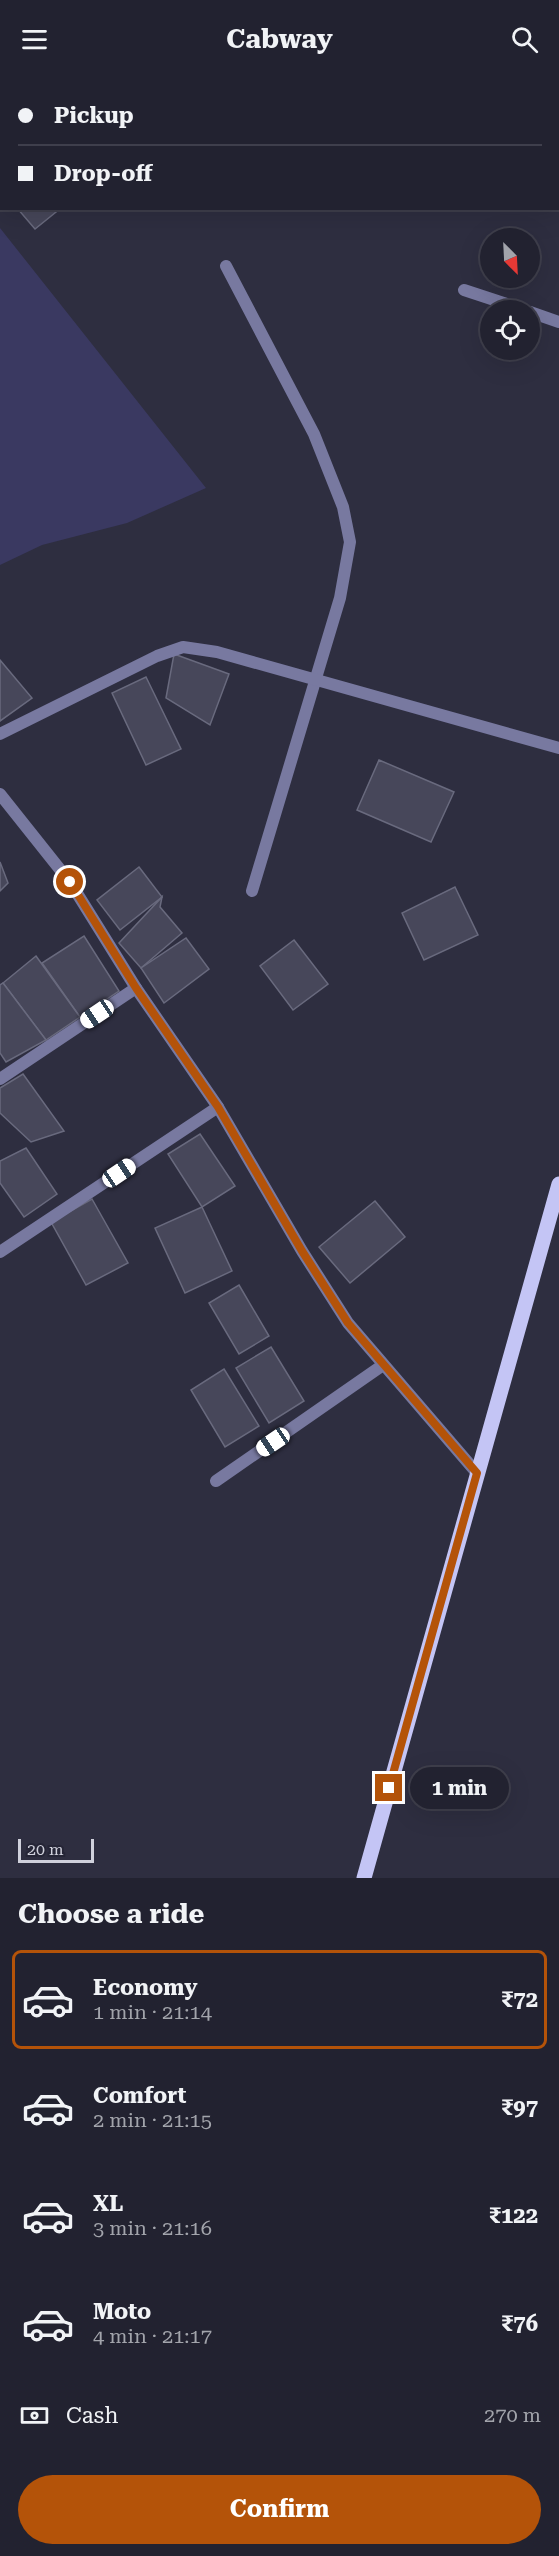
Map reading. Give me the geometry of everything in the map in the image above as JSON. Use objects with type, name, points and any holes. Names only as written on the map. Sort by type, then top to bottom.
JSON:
[{"type":"main road","points":[[364,1878],[559,1184]]},
{"type":"street","points":[[226,266],[314,434],[343,507],[350,542],[340,598],[252,891]]},
{"type":"street","points":[[464,290],[494,300]]},
{"type":"street","points":[[540,315],[559,322]]},
{"type":"street","points":[[0,734],[157,656],[183,646],[217,652],[316,678],[559,748]]},
{"type":"street","points":[[0,794],[70,882],[136,988],[218,1107],[342,1314],[477,1473]]},
{"type":"street","points":[[0,1079],[136,988]]},
{"type":"street","points":[[0,1252],[218,1107]]},
{"type":"street","points":[[216,1481],[383,1365]]},
{"type":"shaded area","points":[[0,228],[206,488],[127,523],[42,545],[0,565]]},
{"type":"building","points":[[19,210],[59,210],[35,229]]},
{"type":"building","points":[[174,654],[229,674],[210,725],[166,698]]},
{"type":"building","points":[[0,660],[32,698],[0,721]]},
{"type":"building","points":[[146,677],[181,749],[146,765],[112,693]]},
{"type":"building","points":[[379,760],[454,792],[431,842],[357,810]]},
{"type":"building","points":[[0,862],[8,883],[0,891]]},
{"type":"building","points":[[139,867],[162,897],[120,930],[97,900]]},
{"type":"building","points":[[455,887],[478,935],[424,960],[402,913]]},
{"type":"building","points":[[162,897],[160,907],[182,933],[141,968],[119,943]]},
{"type":"building","points":[[84,936],[119,991],[80,1017],[42,963]]},
{"type":"building","points":[[186,938],[209,969],[164,1003],[141,968]]},
{"type":"building","points":[[294,940],[328,984],[293,1010],[260,966]]},
{"type":"building","points":[[36,956],[80,1017],[46,1040],[3,983]]},
{"type":"building","points":[[3,983],[46,1040],[6,1062],[0,1053],[0,985]]},
{"type":"building","points":[[23,1074],[64,1131],[31,1142],[0,1113],[0,1088]]},
{"type":"building","points":[[200,1134],[235,1186],[202,1207],[168,1154]]},
{"type":"building","points":[[26,1148],[57,1194],[24,1217],[0,1183],[0,1161]]},
{"type":"building","points":[[92,1199],[128,1263],[86,1285],[51,1222]]},
{"type":"building","points":[[375,1201],[405,1237],[350,1283],[319,1247]]},
{"type":"building","points":[[202,1207],[232,1271],[185,1293],[155,1228]]},
{"type":"building","points":[[239,1285],[269,1336],[239,1354],[209,1303]]},
{"type":"building","points":[[271,1347],[304,1401],[269,1423],[236,1368]]},
{"type":"building","points":[[224,1369],[259,1426],[225,1447],[191,1390]]},
{"type":"route","points":[[70,882],[136,988],[218,1107],[302,1251],[348,1323],[477,1473],[389,1788]]}]
